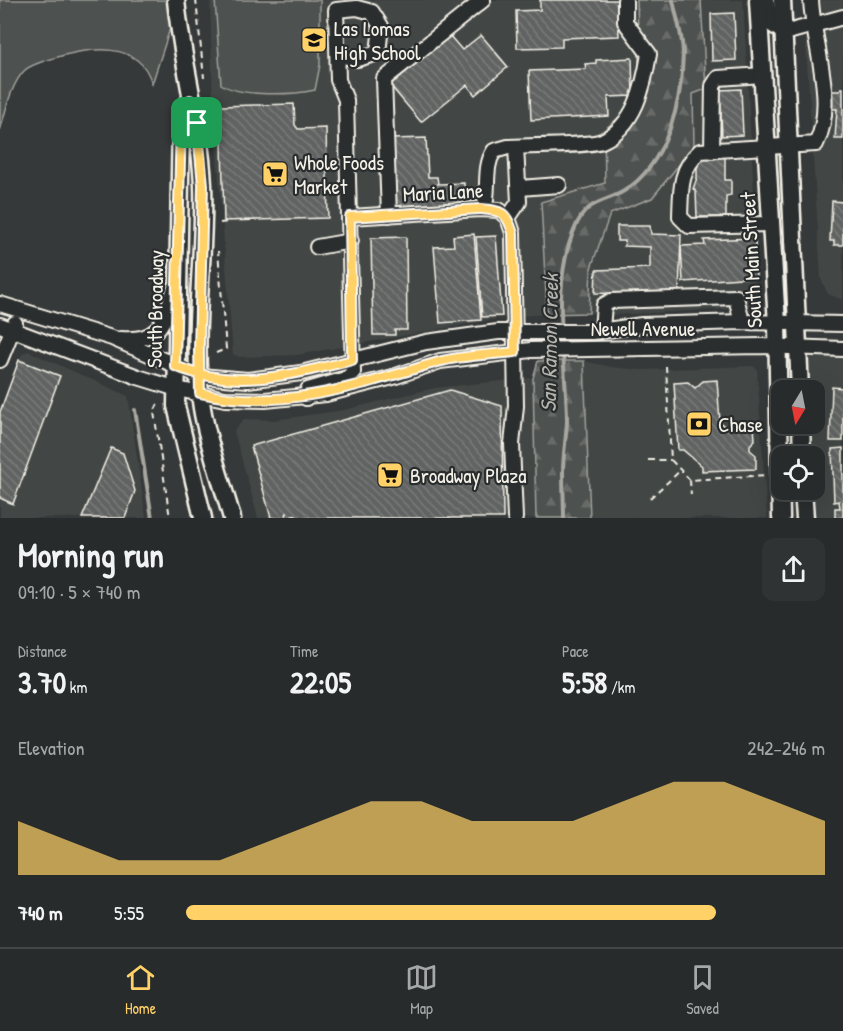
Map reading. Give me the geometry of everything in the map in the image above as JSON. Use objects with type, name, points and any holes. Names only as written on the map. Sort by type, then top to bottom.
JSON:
[{"type":"main road","name":"South Broadway","points":[[176,0],[190,100],[197,123],[203,185],[200,385],[202,409],[232,518]]},
{"type":"main road","name":"South Main Street","points":[[758,0],[777,324],[781,518]]},
{"type":"main road","name":"South Main Street","points":[[782,0],[799,324],[800,380]]},
{"type":"main road","name":"South Broadway","points":[[190,100],[181,120],[175,366],[178,415],[203,518]]},
{"type":"main road","points":[[804,500],[805,518]]},
{"type":"street","points":[[389,215],[384,79],[483,0]]},
{"type":"street","points":[[484,209],[489,189],[487,162],[494,151],[516,147],[601,142],[620,128],[637,105],[649,54],[629,31],[625,22],[625,0]]},
{"type":"street","points":[[766,0],[772,25],[784,33],[843,17]]},
{"type":"street","points":[[770,224],[689,226],[680,217],[682,176],[700,152],[816,144],[824,129],[821,55],[812,27],[811,0]]},
{"type":"street","points":[[306,398],[308,390],[346,379],[353,373],[346,100],[338,80],[334,5],[372,12],[381,26],[378,53],[357,59],[338,55]]},
{"type":"street","points":[[712,151],[713,86],[718,78],[763,75]]},
{"type":"street","points":[[508,218],[519,202],[516,147]]},
{"type":"street","points":[[520,188],[559,185]]},
{"type":"street","name":"Maria Lane","points":[[350,217],[484,209],[499,210],[508,218],[513,233],[516,406],[512,444],[515,518]]},
{"type":"street","points":[[317,247],[351,241]]},
{"type":"street","points":[[112,338],[140,339],[150,337],[158,330],[178,280]]},
{"type":"street","points":[[597,330],[604,305],[610,301],[736,297],[742,322]]},
{"type":"street","name":"Newell Avenue","points":[[0,304],[112,338],[175,366],[200,385],[225,399],[306,398],[393,377],[440,361],[539,350],[799,347],[843,349]]},
{"type":"street","points":[[0,360],[6,327],[20,310]]},
{"type":"street","name":"Newell Avenue","points":[[6,327],[130,374],[177,389],[301,373],[427,337],[742,322],[843,324]]},
{"type":"path","points":[[196,0],[197,13]]},
{"type":"path","points":[[220,223],[227,222]]},
{"type":"path","points":[[666,366],[671,460],[690,480],[690,495]]},
{"type":"path","points":[[158,404],[154,412],[170,518]]},
{"type":"path","points":[[648,460],[671,460]]},
{"type":"path","points":[[650,498],[681,470]]},
{"type":"path","points":[[690,480],[766,475]]},
{"type":"path","points":[[285,518],[287,513],[300,518]]},
{"type":"shaded area","points":[[210,0],[637,0],[640,99],[604,130],[605,183],[541,202],[547,314],[507,317],[297,355],[239,357],[233,354],[213,105]]},
{"type":"shaded area","points":[[701,0],[743,0],[755,213],[756,304],[747,308],[613,315],[589,313],[591,268],[610,214],[652,198],[694,146],[693,94],[706,89]]},
{"type":"shaded area","points":[[803,0],[843,0],[843,300],[828,294],[821,279]]},
{"type":"shaded area","points":[[799,347],[843,349],[843,518],[805,518],[804,500],[825,500],[825,446],[802,446],[801,434],[825,434],[825,380],[800,380]]},
{"type":"shaded area","points":[[28,351],[128,396],[146,518],[0,518],[0,408],[22,354]]},
{"type":"shaded area","points":[[584,361],[641,370],[753,366],[757,369],[767,518],[590,518]]},
{"type":"shaded area","name":"Broadway Plaza","points":[[533,378],[536,518],[258,518],[234,431],[244,419],[274,420],[344,410],[434,388]]},
{"type":"green space","points":[[0,0],[176,0],[177,7],[152,84],[146,70],[125,53],[97,50],[67,54],[46,60],[30,66],[19,77],[9,99],[0,131]]},
{"type":"green space","points":[[215,0],[320,0],[320,65],[315,90],[280,94],[253,93],[221,84]]},
{"type":"green space","points":[[637,0],[701,0],[706,89],[693,94],[694,146],[652,198],[610,214],[591,268],[589,313],[547,314],[541,202],[605,183],[604,130],[640,99]]},
{"type":"green space","points":[[538,361],[584,361],[590,518],[536,518],[533,378]]},
{"type":"building","points":[[540,0],[618,0],[619,36],[562,38],[562,47],[517,48],[516,11],[540,10]]},
{"type":"building","points":[[734,13],[736,60],[712,61],[711,14]]},
{"type":"building","points":[[481,35],[508,67],[475,95],[467,85],[421,122],[390,85],[450,36],[462,50]]},
{"type":"building","points":[[632,58],[633,96],[608,97],[609,116],[531,120],[529,71],[586,69],[585,64],[596,63],[596,60]]},
{"type":"building","points":[[843,88],[843,139],[835,139],[837,109],[831,109],[832,91],[840,91]]},
{"type":"building","points":[[741,89],[743,135],[722,136],[720,90]]},
{"type":"building","name":"Whole Foods Market","points":[[294,104],[295,125],[298,129],[326,128],[328,218],[224,221],[221,106]]},
{"type":"building","points":[[426,138],[428,177],[437,177],[438,184],[464,183],[465,209],[395,212],[391,139]]},
{"type":"building","points":[[725,156],[725,180],[731,180],[731,195],[726,196],[726,217],[697,217],[696,191],[693,189],[697,178],[697,157]]},
{"type":"building","points":[[832,201],[843,202],[843,245],[834,245],[834,241],[830,241]]},
{"type":"building","points":[[617,226],[650,226],[651,234],[681,235],[679,295],[595,293],[596,270],[650,268],[650,247],[624,246],[625,241],[617,241]]},
{"type":"building","points":[[474,234],[481,320],[440,323],[434,247],[454,246],[453,236]]},
{"type":"building","points":[[496,236],[502,316],[482,317],[476,237]]},
{"type":"building","points":[[406,237],[407,330],[395,330],[395,335],[373,335],[371,238]]},
{"type":"building","points":[[755,238],[756,277],[683,282],[681,246],[705,245],[704,240]]},
{"type":"building","points":[[19,360],[60,376],[13,504],[0,498],[0,412]]},
{"type":"building","name":"Chase","points":[[717,380],[720,422],[725,427],[754,426],[755,440],[750,445],[750,450],[756,455],[756,469],[702,471],[702,466],[683,450],[678,450],[674,383],[688,382],[695,388],[703,381]]},
{"type":"building","points":[[832,387],[843,388],[843,441],[830,441]]},
{"type":"building","name":"Broadway Plaza","points":[[450,390],[502,406],[503,518],[271,518],[251,446]]},
{"type":"building","points":[[111,448],[123,453],[135,491],[125,518],[82,518]]},
{"type":"building","points":[[843,448],[843,518],[835,518],[835,508],[840,508],[839,501],[834,502],[832,449]]},
{"type":"waterway","name":"San Ramon Creek","points":[[564,518],[563,466],[567,422],[561,299],[567,251],[575,228],[585,212],[590,207],[624,191],[639,179],[651,165],[669,130],[679,92],[683,54],[681,33],[673,0]]},
{"type":"waterway","points":[[135,410],[152,518]]},
{"type":"place","name":"Las Lomas High School","points":[[314,40]]},
{"type":"place","name":"Whole Foods Market","points":[[275,174]]},
{"type":"place","name":"Chase","points":[[699,424]]},
{"type":"place","name":"Broadway Plaza","points":[[390,475]]},
{"type":"route","points":[[197,123],[190,100],[181,120],[175,366],[200,376],[248,380],[301,373],[352,360],[350,217],[480,209],[499,210],[508,218],[513,233],[515,352],[440,361],[393,377],[306,398],[225,399],[200,393],[200,376],[199,350],[203,185],[197,123]]}]
